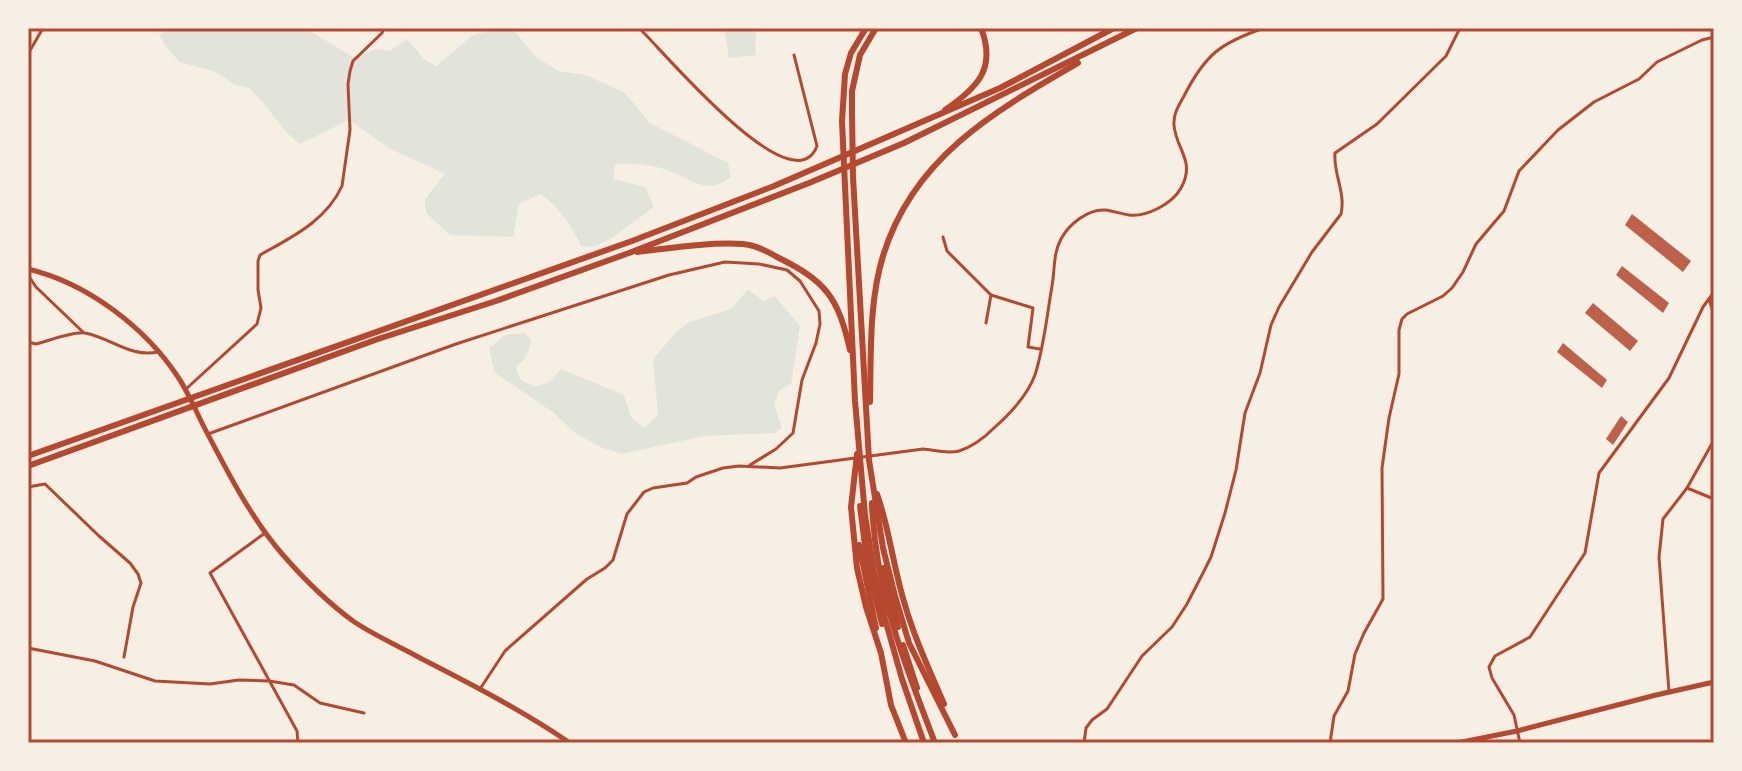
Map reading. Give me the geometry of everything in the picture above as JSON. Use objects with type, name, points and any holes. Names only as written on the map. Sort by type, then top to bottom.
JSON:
[{"type":"highway","points":[[855,401],[842,106],[851,53],[866,28]]},
{"type":"highway","points":[[869,445],[852,91],[860,55],[876,28]]},
{"type":"highway","points":[[929,120],[963,97],[982,76],[987,55],[981,28]]},
{"type":"highway","points":[[28,456],[632,241],[831,163],[1000,88],[1114,28]]},
{"type":"highway","points":[[934,740],[890,598],[869,460],[872,326],[883,257],[892,232],[918,187],[953,146],[992,115],[1135,29]]},
{"type":"highway","points":[[28,466],[378,339],[629,253],[831,174],[968,113],[1135,29]]},
{"type":"highway","points":[[629,253],[745,244],[763,249],[809,274],[834,300],[850,349],[865,515],[874,572],[902,679],[924,743]]},
{"type":"highway","points":[[859,438],[851,507],[857,568],[880,650],[891,705],[906,743]]},
{"type":"highway","points":[[873,483],[913,631],[950,718],[957,743]]},
{"type":"highway","points":[[873,483],[872,512],[881,581],[908,673],[934,740]]},
{"type":"highway","points":[[876,511],[909,643],[955,735]]},
{"type":"main road","points":[[28,269],[77,287],[111,309],[158,352],[180,379],[234,481],[266,532],[281,553],[322,596],[382,640],[480,690],[570,743]]},
{"type":"main road","points":[[1457,743],[1714,682]]},
{"type":"street","points":[[28,54],[43,28]]},
{"type":"street","points":[[185,390],[257,324],[261,308],[258,290],[260,255],[302,232],[332,204],[338,194],[342,186],[350,130],[350,71],[353,61],[384,28]]},
{"type":"street","points":[[639,28],[719,112],[768,151],[787,159],[800,160],[814,153],[817,146],[794,55]]},
{"type":"street","points":[[480,690],[505,651],[613,560],[627,514],[644,492],[687,483],[723,468],[780,468],[923,449],[958,451],[983,438],[1007,416],[1035,375],[1053,280],[1054,255],[1064,234],[1085,215],[1099,210],[1136,215],[1158,208],[1176,195],[1184,182],[1187,168],[1174,118],[1190,84],[1211,55],[1227,43],[1264,28]]},
{"type":"street","points":[[1084,743],[1086,728],[1092,720],[1107,709],[1142,656],[1180,617],[1211,557],[1236,470],[1245,413],[1260,373],[1271,325],[1312,252],[1343,208],[1335,153],[1377,124],[1446,56],[1460,28]]},
{"type":"street","points":[[1330,743],[1334,716],[1348,691],[1355,654],[1383,599],[1382,468],[1399,374],[1402,319],[1452,288],[1476,244],[1504,211],[1519,171],[1558,130],[1594,102],[1639,79],[1657,62],[1714,37]]},
{"type":"street","points":[[943,237],[947,251],[991,295],[1033,308],[1028,347],[1040,349]]},
{"type":"street","points":[[208,434],[456,344],[669,275],[725,262],[759,264],[787,270],[800,281],[819,311],[820,324],[802,380],[793,433],[776,449],[748,466]]},
{"type":"street","points":[[28,275],[36,287],[83,332],[135,352],[158,352]]},
{"type":"street","points":[[1520,743],[1514,715],[1492,678],[1489,667],[1495,656],[1530,637],[1585,553],[1599,473],[1669,378],[1703,307],[1714,292]]},
{"type":"street","points":[[986,323],[991,295]]},
{"type":"street","points":[[1709,299],[1714,315]]},
{"type":"street","points":[[28,342],[36,344],[83,332]]},
{"type":"street","points":[[1669,692],[1659,557],[1663,519],[1687,488],[1714,440]]},
{"type":"street","points":[[28,487],[45,484],[138,574],[141,583],[133,607],[124,657]]},
{"type":"street","points":[[1687,488],[1714,499]]},
{"type":"street","points":[[266,532],[210,573],[297,731],[298,743]]},
{"type":"street","points":[[28,648],[95,661],[155,681],[210,684],[239,680],[294,685],[320,703],[364,713]]},
{"type":"shaded area","points":[[173,28],[305,28],[353,57],[377,49],[390,51],[407,39],[424,59],[436,66],[474,34],[512,28],[535,56],[558,71],[586,75],[625,93],[650,123],[728,163],[731,177],[708,186],[659,168],[615,164],[613,179],[645,187],[654,207],[612,238],[594,247],[581,246],[564,217],[541,194],[519,204],[513,237],[450,235],[426,213],[425,199],[445,174],[390,149],[349,120],[300,144],[249,88],[235,85],[216,72],[179,62],[159,34]]},
{"type":"shaded area","points":[[724,28],[756,28],[755,55],[729,58]]},
{"type":"shaded area","points":[[748,289],[763,301],[775,296],[800,326],[791,384],[780,390],[774,404],[782,428],[774,433],[704,436],[622,454],[600,447],[575,433],[554,413],[495,373],[489,348],[505,335],[524,333],[531,340],[530,349],[516,367],[520,379],[535,387],[549,382],[561,369],[624,395],[631,417],[644,428],[658,415],[653,360],[687,323],[731,309]]},
{"type":"building","points":[[1632,214],[1691,261],[1683,272],[1625,225]]},
{"type":"building","points":[[1622,266],[1669,303],[1663,313],[1616,275]]},
{"type":"building","points":[[1593,303],[1638,341],[1630,351],[1585,313]]},
{"type":"building","points":[[1563,343],[1607,380],[1602,388],[1557,352]]},
{"type":"building","points":[[1621,416],[1628,422],[1613,445],[1606,439]]}]
